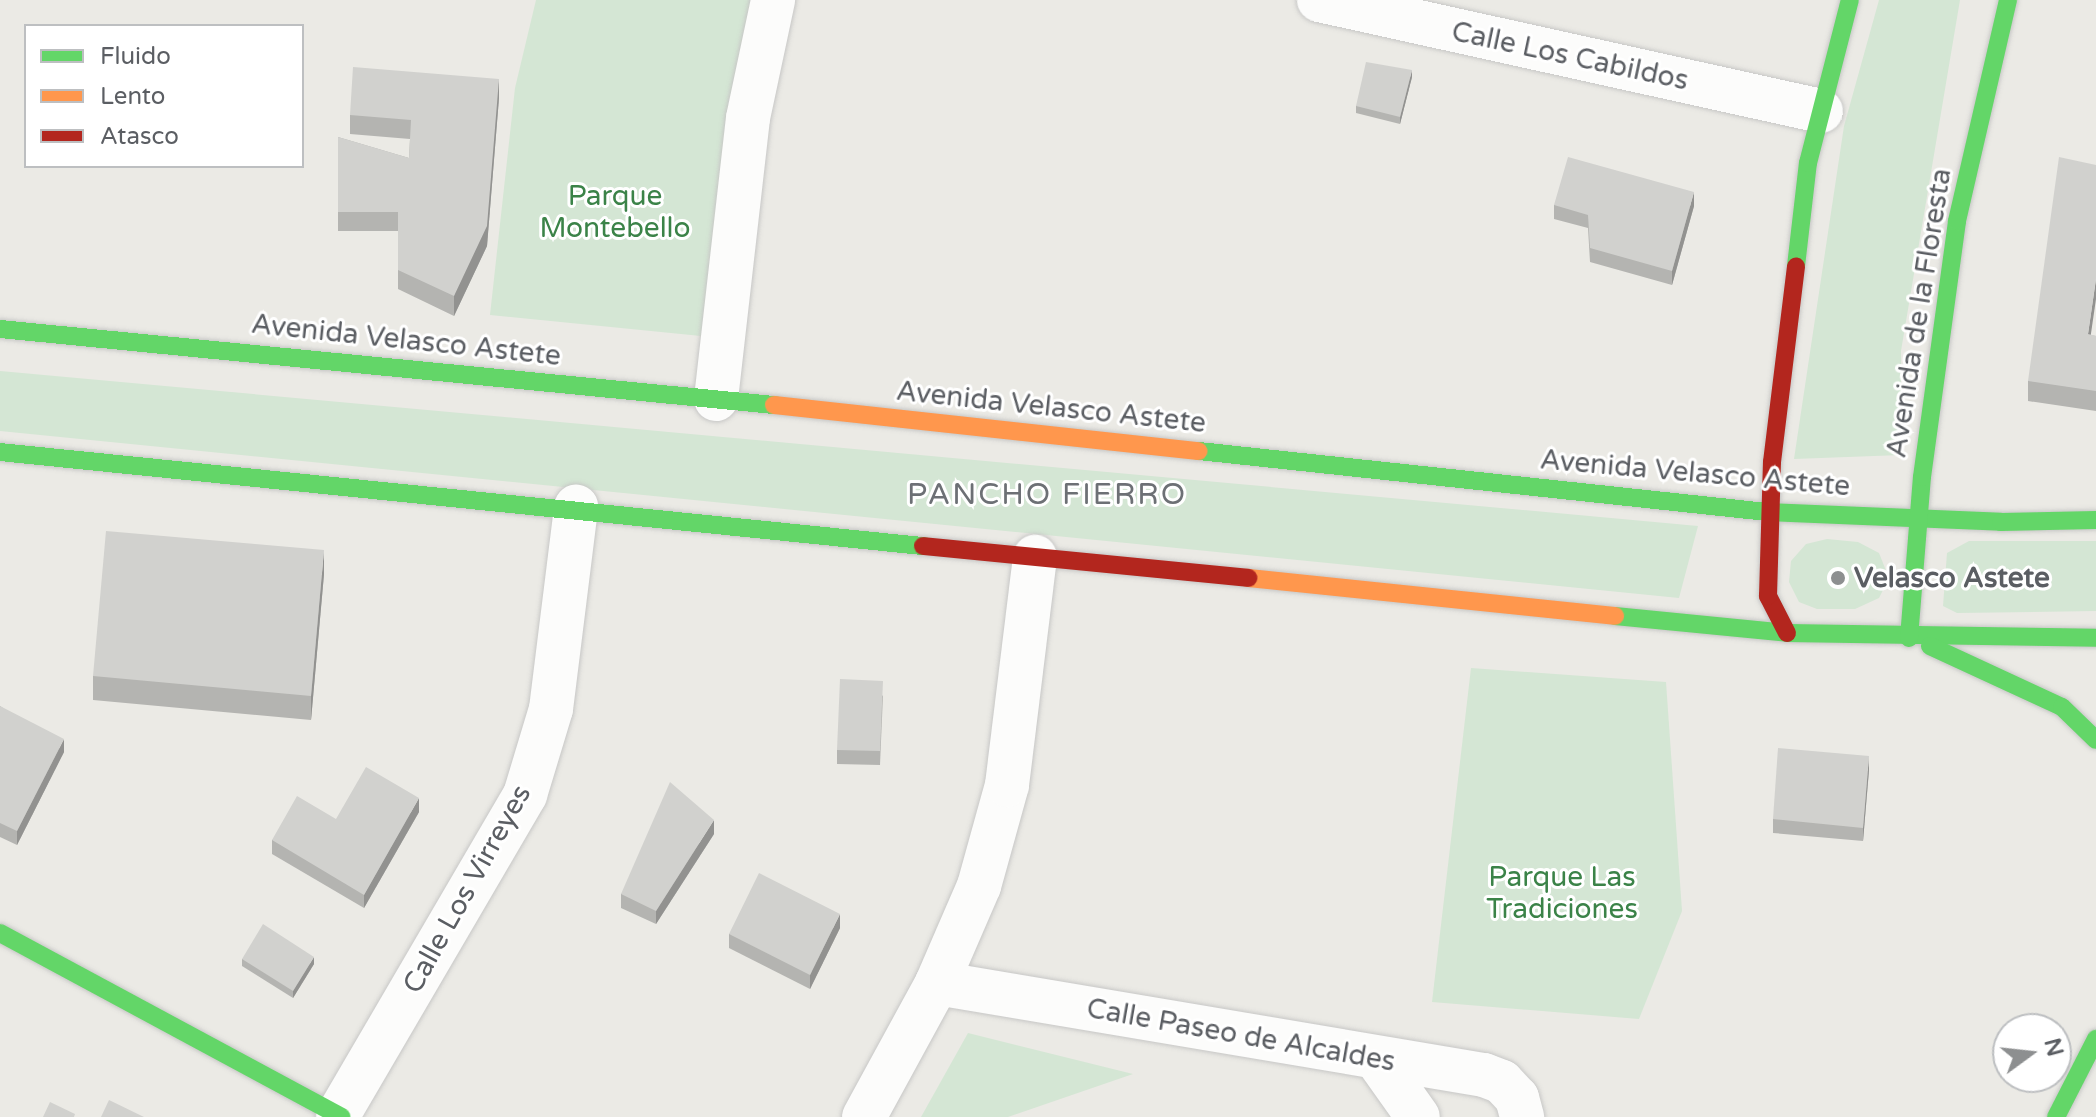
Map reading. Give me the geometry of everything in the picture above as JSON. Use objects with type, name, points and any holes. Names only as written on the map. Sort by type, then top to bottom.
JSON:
[{"type":"main road","points":[[1787,633],[1768,596],[1767,512],[1808,163],[1850,0]]},
{"type":"main road","name":"Avenida de la Floresta","points":[[1909,638],[1918,520],[1957,221],[2008,0]]},
{"type":"main road","name":"Avenida Velasco Astete","points":[[0,329],[716,399],[1767,512],[1918,520],[2096,520]]},
{"type":"main road","points":[[0,452],[576,507],[1787,633],[1909,638],[2096,638]]},
{"type":"main road","points":[[1909,638],[2062,707],[2096,740]]},
{"type":"main road","points":[[0,933],[340,1116]]},
{"type":"main road","points":[[2056,1117],[2096,1039]]},
{"type":"street","points":[[716,399],[748,118],[773,0]]},
{"type":"street","name":"Calle Los Cabildos","points":[[1319,0],[1821,111]]},
{"type":"street","name":"Calle Los Virreyes","points":[[340,1116],[525,795],[551,709],[576,507]]},
{"type":"street","points":[[864,1117],[937,983],[979,886],[1007,785],[1035,557]]},
{"type":"street","name":"Calle Paseo de Alcaldes","points":[[937,983],[1502,1082],[1517,1098],[1522,1117]]},
{"type":"street","points":[[1376,1058],[1418,1117]]},
{"type":"green space","name":"Parque Montebello","points":[[536,0],[765,0],[721,338],[490,315],[515,88]]},
{"type":"green space","points":[[1879,0],[1960,0],[1901,351],[1901,455],[1794,459],[1844,126]]},
{"type":"green space","points":[[0,371],[1698,526],[1679,598],[0,431]]},
{"type":"green space","points":[[1827,539],[1858,542],[1879,553],[1889,578],[1879,598],[1855,609],[1817,609],[1799,602],[1789,582],[1791,561],[1806,544]]},
{"type":"green space","points":[[1969,541],[2096,541],[2096,611],[1957,613],[1943,606],[1947,553]]},
{"type":"green space","name":"Parque Las Tradiciones","points":[[1471,668],[1666,682],[1682,911],[1639,1019],[1432,1002]]},
{"type":"green space","points":[[968,1033],[1133,1074],[1008,1117],[921,1117]]},
{"type":"building","points":[[1366,62],[1412,70],[1400,117],[1356,106]]},
{"type":"building","points":[[353,67],[499,79],[487,226],[454,296],[398,270],[398,212],[338,212],[338,137],[409,158],[411,120],[350,115]]},
{"type":"building","points":[[1568,157],[1694,192],[1672,271],[1590,248],[1588,215],[1554,205]]},
{"type":"building","points":[[2059,157],[2096,165],[2096,279],[2088,334],[2096,336],[2096,391],[2028,381]]},
{"type":"building","points":[[106,531],[324,550],[311,696],[93,676]]},
{"type":"building","points":[[840,679],[883,681],[880,751],[837,750]]},
{"type":"building","points":[[0,706],[64,739],[17,831],[0,823]]},
{"type":"building","points":[[1778,748],[1869,756],[1863,828],[1773,819]]},
{"type":"building","points":[[366,767],[419,798],[364,895],[272,840],[297,796],[336,819]]},
{"type":"building","points":[[670,782],[714,820],[656,911],[621,894]]},
{"type":"building","points":[[759,873],[840,914],[810,975],[729,934]]},
{"type":"building","points":[[263,924],[314,957],[293,991],[242,959]]},
{"type":"building","points":[[109,1100],[144,1117],[101,1117]]},
{"type":"building","points":[[50,1102],[75,1114],[74,1117],[43,1117]]},
{"type":"traffic: fast","points":[[1796,266],[1808,163],[1850,0]]},
{"type":"traffic: fast","points":[[1909,638],[1922,477],[1957,221],[2008,0]]},
{"type":"traffic: fast","points":[[0,329],[774,405]]},
{"type":"traffic: fast","points":[[1199,451],[1767,512],[2001,522],[2096,520]]},
{"type":"traffic: fast","points":[[0,452],[923,546]]},
{"type":"traffic: fast","points":[[1615,616],[1787,633],[2096,638]]},
{"type":"traffic: fast","points":[[1930,646],[2062,707],[2096,740]]},
{"type":"traffic: fast","points":[[0,933],[342,1117]]},
{"type":"traffic: fast","points":[[2056,1117],[2096,1039]]},
{"type":"traffic: slow","points":[[774,405],[1199,451]]},
{"type":"traffic: slow","points":[[1248,578],[1615,616]]},
{"type":"traffic: jam","points":[[1787,633],[1768,596],[1772,462],[1796,266]]},
{"type":"traffic: jam","points":[[923,546],[1248,578]]},
{"type":"place","name":"Velasco Astete","points":[[1838,578]]},
{"type":"district","name":"PANCHO FIERRO","points":[[1047,495]]}]
